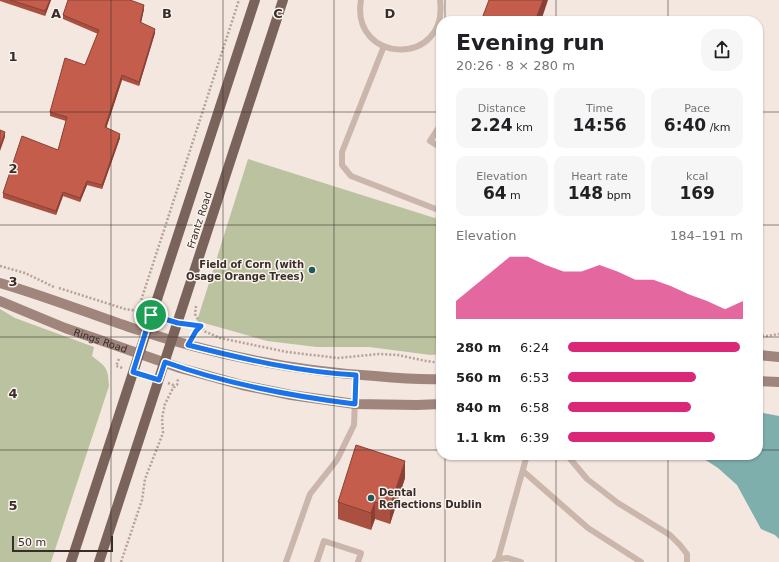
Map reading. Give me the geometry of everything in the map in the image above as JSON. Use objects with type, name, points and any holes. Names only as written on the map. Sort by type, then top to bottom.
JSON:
[{"type":"main road","name":"Frantz Road","points":[[71,562],[254,0]]},
{"type":"main road","name":"Frantz Road","points":[[99,562],[283,0]]},
{"type":"main road","points":[[0,283],[40,295],[146,332],[188,345],[243,359],[298,369],[423,380],[436,379]]},
{"type":"main road","name":"Rings Road","points":[[0,301],[65,328],[180,368],[242,384],[284,393],[355,404],[436,404]]},
{"type":"main road","points":[[763,355],[779,357]]},
{"type":"main road","points":[[763,381],[779,382]]},
{"type":"lane","points":[[361,0],[360,15],[364,28],[372,39],[384,46],[397,50],[410,49],[422,44],[432,35],[436,28]]},
{"type":"lane","points":[[440,0],[440,16]]},
{"type":"lane","points":[[384,46],[342,152],[342,166],[351,176],[436,208]]},
{"type":"lane","points":[[436,132],[430,141],[436,145]]},
{"type":"lane","points":[[286,562],[310,494],[337,460],[354,425],[356,375]]},
{"type":"lane","points":[[521,562],[508,558],[496,560],[526,460]]},
{"type":"lane","points":[[571,460],[587,479],[618,503],[670,535],[687,554],[688,562]]},
{"type":"lane","points":[[523,471],[588,528],[641,562]]},
{"type":"lane","points":[[317,562],[324,541],[361,554],[358,562]]},
{"type":"path","points":[[138,311],[239,0]]},
{"type":"path","points":[[0,266],[25,273],[55,287],[125,309],[151,315]]},
{"type":"path","points":[[178,323],[201,326]]},
{"type":"path","points":[[188,345],[196,331],[201,326]]},
{"type":"path","points":[[201,326],[204,332],[220,338],[287,352],[338,358],[379,354],[398,355],[426,362],[436,362]]},
{"type":"path","points":[[763,336],[779,334]]},
{"type":"path","points":[[116,366],[133,372]]},
{"type":"path","points":[[121,562],[142,500],[145,479],[163,433],[162,418],[165,404],[173,388],[177,385],[180,368]]},
{"type":"path","points":[[159,380],[173,385],[173,388]]},
{"type":"green space","points":[[248,159],[436,218],[436,354],[369,347],[317,347],[267,341],[197,321]]},
{"type":"green space","points":[[0,309],[15,318],[94,347],[92,356],[103,365],[108,375],[109,386],[51,562],[0,562]]},
{"type":"water","points":[[763,413],[779,416],[779,539],[775,535],[761,529],[737,485],[718,468],[706,460],[763,460]]},
{"type":"building","points":[[10,0],[50,0],[45,11]]},
{"type":"building","points":[[68,0],[130,0],[144,5],[140,22],[155,29],[139,82],[122,75],[105,127],[120,134],[102,185],[87,181],[80,198],[63,192],[56,211],[3,193],[22,136],[58,150],[67,117],[50,112],[65,58],[85,65],[99,30],[63,15]]},
{"type":"building","points":[[489,0],[543,0],[537,16],[483,16]]},
{"type":"building","points":[[0,130],[5,132],[0,147]]},
{"type":"building","name":"Dental Reflections Dublin","points":[[356,445],[405,461],[390,507],[375,502],[371,513],[338,502]]},
{"type":"place","name":"Field of Corn (with Osage Orange Trees)","points":[[312,270]]},
{"type":"place","name":"Dental Reflections Dublin","points":[[371,498]]},
{"type":"route","points":[[151,315],[178,323],[201,326],[196,331],[188,345],[243,359],[298,369],[356,375],[355,404],[291,395],[180,368],[165,362],[159,380],[133,372],[151,315]]}]
